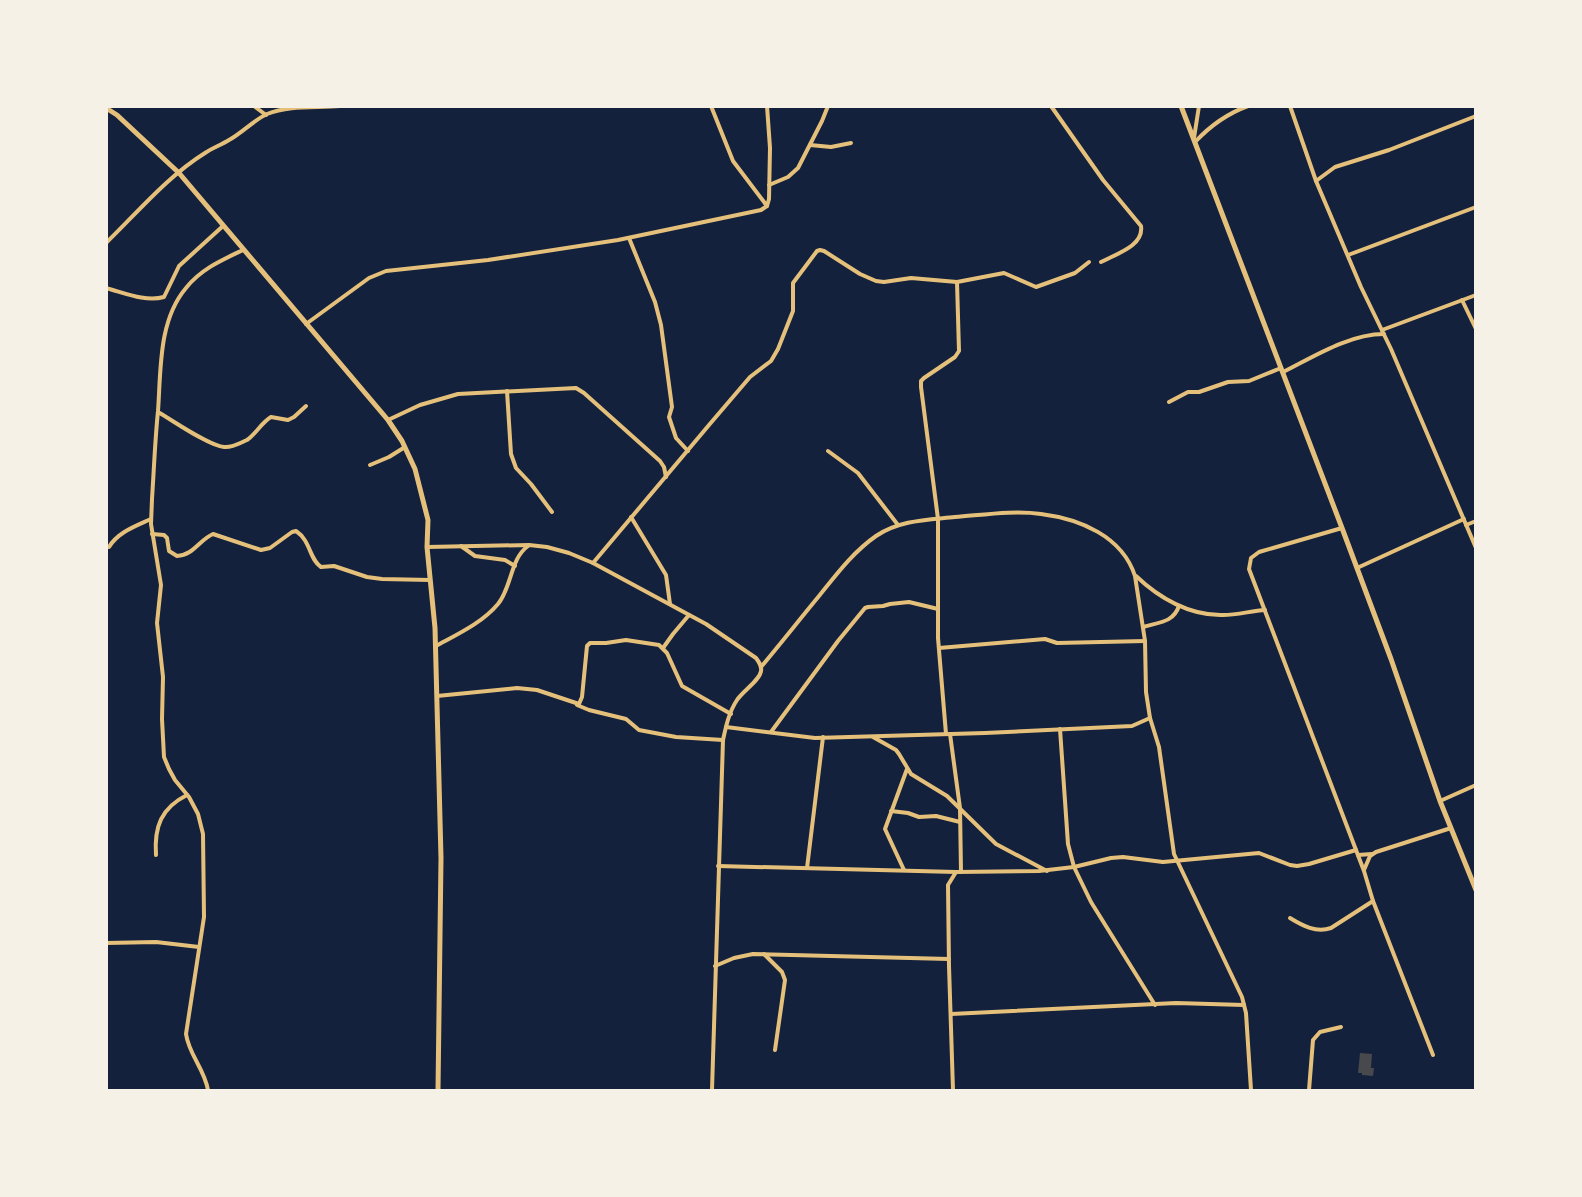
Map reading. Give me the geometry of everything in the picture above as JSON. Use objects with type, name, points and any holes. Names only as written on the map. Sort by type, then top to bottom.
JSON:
[{"type":"street","points":[[254,106],[266,115]]},
{"type":"street","points":[[106,243],[157,191],[179,173],[205,153],[229,141],[266,115],[293,108],[340,106]]},
{"type":"street","points":[[711,106],[733,161],[767,206]]},
{"type":"street","points":[[306,324],[369,278],[386,271],[488,261],[629,238],[761,210],[767,206],[769,199],[770,148],[767,106]]},
{"type":"street","points":[[769,185],[793,174],[804,158],[828,106]]},
{"type":"street","points":[[1051,106],[1103,180],[1141,226],[1142,234],[1138,241],[1101,262]]},
{"type":"street","points":[[1181,106],[1391,659],[1450,828],[1476,890]]},
{"type":"street","points":[[1194,141],[1199,106]]},
{"type":"street","points":[[1194,141],[1210,126],[1248,106]]},
{"type":"street","points":[[1290,106],[1316,181],[1476,548]]},
{"type":"street","points":[[106,108],[179,173],[388,420],[405,447],[415,469],[428,520],[427,547],[436,646],[441,858],[438,1090]]},
{"type":"street","points":[[1316,181],[1335,167],[1389,150],[1476,116]]},
{"type":"street","points":[[809,145],[819,144],[831,147],[851,143]]},
{"type":"street","points":[[1348,255],[1476,207]]},
{"type":"street","points":[[106,288],[152,299],[164,297],[179,266],[222,226]]},
{"type":"street","points":[[629,238],[655,302],[661,325],[672,407],[669,417],[676,438],[688,451]]},
{"type":"street","points":[[208,1090],[206,1079],[190,1048],[186,1034],[204,917],[203,834],[198,814],[169,769],[164,756],[163,677],[157,623],[161,585],[151,519],[163,343],[174,306],[182,292],[194,279],[214,264],[243,250]]},
{"type":"street","points":[[594,563],[750,377],[771,362],[793,311],[793,283],[817,251],[824,250],[860,274],[884,282],[911,278],[957,282],[1004,273],[1036,287],[1075,273],[1089,262]]},
{"type":"street","points":[[953,1090],[948,885],[958,872],[960,808],[948,734],[939,648],[938,519],[921,381],[955,357],[959,351],[957,282]]},
{"type":"street","points":[[1169,402],[1188,392],[1198,392],[1228,382],[1249,381],[1282,370],[1328,349],[1383,332],[1476,296]]},
{"type":"street","points":[[1462,300],[1476,329]]},
{"type":"street","points":[[388,420],[420,405],[458,394],[573,388],[660,461],[666,477]]},
{"type":"street","points":[[507,391],[510,454],[516,468],[552,512]]},
{"type":"street","points":[[158,412],[190,432],[219,446],[232,447],[247,440],[271,417],[288,420],[306,406]]},
{"type":"street","points":[[370,465],[389,458],[405,447]]},
{"type":"street","points":[[828,452],[858,473],[898,525]]},
{"type":"street","points":[[712,1090],[723,740],[730,714],[738,698],[760,675],[761,667],[843,566],[864,545],[888,529],[916,520],[1007,513],[1039,513],[1068,519],[1095,530],[1113,542],[1125,554],[1132,567],[1145,642],[1145,686],[1150,718],[1159,747],[1176,860],[1237,985],[1244,1005],[1251,1090]]},
{"type":"street","points":[[631,517],[666,575],[670,604]]},
{"type":"street","points":[[109,547],[120,535],[151,519]]},
{"type":"street","points":[[1357,568],[1464,519]]},
{"type":"street","points":[[1466,525],[1476,521]]},
{"type":"street","points":[[1342,528],[1259,552],[1251,558],[1249,569],[1433,1055]]},
{"type":"street","points":[[152,534],[164,535],[169,551],[183,555],[194,550],[209,535],[213,534],[261,550],[270,548],[296,531],[310,548],[315,563],[321,567],[334,566],[366,577],[382,579],[430,580]]},
{"type":"street","points":[[427,547],[529,545],[547,547],[594,563],[727,637],[756,658],[761,667]]},
{"type":"street","points":[[436,646],[474,625],[498,604],[521,552],[529,545]]},
{"type":"street","points":[[460,546],[475,556],[505,560],[515,566]]},
{"type":"street","points":[[1135,576],[1163,598],[1179,606],[1212,615],[1265,610]]},
{"type":"street","points":[[771,732],[838,641],[865,609],[909,602],[938,609]]},
{"type":"street","points":[[1143,627],[1169,620],[1179,606]]},
{"type":"street","points":[[663,648],[689,615]]},
{"type":"street","points":[[939,648],[1045,639],[1057,643],[1145,642]]},
{"type":"street","points":[[576,704],[579,704],[582,697],[588,644],[626,640],[654,644],[663,648],[682,686],[730,714]]},
{"type":"street","points":[[437,696],[518,687],[528,688],[589,710],[626,719],[639,730],[676,737],[723,740]]},
{"type":"street","points":[[726,727],[815,738],[1132,726],[1150,718]]},
{"type":"street","points":[[1060,729],[1068,844],[1074,867],[1091,902],[1155,1005]]},
{"type":"street","points":[[872,736],[896,750],[914,776],[947,796],[999,847],[1047,871]]},
{"type":"street","points":[[807,868],[823,737]]},
{"type":"street","points":[[904,870],[886,831],[886,825],[908,768]]},
{"type":"street","points":[[1440,801],[1476,785]]},
{"type":"street","points":[[156,855],[156,834],[159,823],[171,806],[187,795]]},
{"type":"street","points":[[891,811],[919,817],[936,816],[960,822]]},
{"type":"street","points":[[1358,855],[1372,854],[1450,828]]},
{"type":"street","points":[[718,866],[958,872],[1047,871],[1111,858],[1123,857],[1163,862],[1259,853],[1298,866],[1356,850]]},
{"type":"street","points":[[1364,871],[1368,858],[1372,854]]},
{"type":"street","points":[[1290,918],[1304,926],[1325,930],[1373,901]]},
{"type":"street","points":[[106,943],[156,942],[199,947]]},
{"type":"street","points":[[715,966],[744,956],[764,954],[949,958]]},
{"type":"street","points":[[764,954],[782,972],[785,980],[776,1050]]},
{"type":"street","points":[[951,1014],[1176,1003],[1244,1005]]},
{"type":"street","points":[[1309,1090],[1313,1040],[1320,1032],[1341,1027]]},
{"type":"building","points":[[1360,1053],[1372,1054],[1373,1076],[1358,1073]]}]
